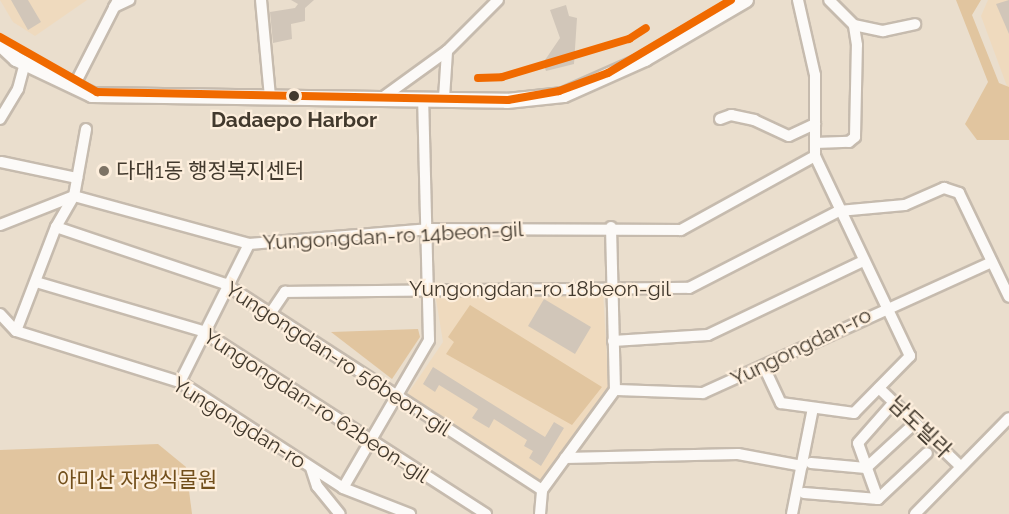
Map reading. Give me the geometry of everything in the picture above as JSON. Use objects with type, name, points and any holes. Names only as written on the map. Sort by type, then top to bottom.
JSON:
[{"type":"main road","points":[[0,44],[25,62],[75,84],[92,95],[382,98],[423,102],[444,98],[507,100],[564,95],[645,58],[746,0]]},
{"type":"street","points":[[75,84],[116,4],[129,0]]},
{"type":"street","points":[[261,0],[270,97]]},
{"type":"street","points":[[382,98],[447,51],[498,0]]},
{"type":"street","name":"Yungongdan-ro","points":[[615,390],[703,393],[764,367],[885,306],[815,156],[815,75],[798,0]]},
{"type":"street","points":[[829,0],[854,25],[883,31],[915,24]]},
{"type":"street","points":[[815,143],[849,142],[855,137],[860,74],[854,25]]},
{"type":"street","points":[[444,98],[447,51]]},
{"type":"street","points":[[0,119],[25,62]]},
{"type":"street","points":[[343,488],[399,398],[429,340],[430,230],[423,102]]},
{"type":"street","points":[[720,119],[731,115],[754,120],[789,135],[814,124]]},
{"type":"street","points":[[16,331],[56,227],[74,196],[86,129]]},
{"type":"street","name":"Yungongdan-ro 14beon-gil","points":[[74,196],[249,244],[430,230],[611,227],[681,230],[815,156]]},
{"type":"street","points":[[1,162],[77,178]]},
{"type":"street","points":[[839,211],[905,205],[944,188],[959,192],[1009,297]]},
{"type":"street","points":[[0,225],[74,196]]},
{"type":"street","name":"Yungongdan-ro 18beon-gil","points":[[270,314],[285,292],[689,288],[839,211]]},
{"type":"street","name":"Yungongdan-ro 56beon-gil","points":[[56,227],[225,284],[542,490]]},
{"type":"street","points":[[540,514],[542,490],[615,390],[610,288],[611,227]]},
{"type":"street","points":[[180,382],[225,284],[249,244]]},
{"type":"street","points":[[613,341],[708,335],[863,261]]},
{"type":"street","points":[[764,367],[781,403],[854,413],[910,356],[885,306],[992,262]]},
{"type":"street","name":"Yungongdan-ro 62beon-gil","points":[[36,282],[202,331],[486,514]]},
{"type":"street","name":"Yungongdan-ro","points":[[0,314],[16,331],[180,382],[343,488],[410,514]]},
{"type":"street","name":"남도빌라","points":[[879,388],[960,466]]},
{"type":"street","points":[[878,499],[858,443],[894,402]]},
{"type":"street","points":[[792,514],[806,464],[813,408]]},
{"type":"street","points":[[915,514],[1009,418]]},
{"type":"street","points":[[565,458],[738,454],[806,464],[866,468],[915,423]]},
{"type":"street","points":[[804,493],[878,499],[927,453]]},
{"type":"street","points":[[311,468],[317,486],[340,514]]},
{"type":"shaded area","points":[[0,0],[87,0],[35,36],[13,22]]},
{"type":"shaded area","points":[[988,0],[1009,0],[1009,109],[1008,89],[981,16]]},
{"type":"shaded area","points":[[603,292],[609,392],[540,483],[407,395],[443,342],[435,293]]},
{"type":"green space","points":[[956,0],[981,0],[972,15],[999,83],[1009,87],[1009,140],[977,140],[965,124],[988,82]]},
{"type":"green space","points":[[470,305],[602,387],[572,425],[446,354],[454,342],[448,337]]},
{"type":"green space","points":[[418,329],[420,337],[392,379],[331,332]]},
{"type":"green space","name":"아미산 자생식물원","points":[[158,444],[186,467],[192,514],[0,514],[0,450]]},
{"type":"building","points":[[11,0],[28,0],[41,22],[28,30]]},
{"type":"building","points":[[291,0],[314,0],[305,8],[305,21],[291,24],[292,39],[273,43],[270,12],[295,8],[298,4]]},
{"type":"building","points":[[1009,0],[1009,34],[996,4]]},
{"type":"building","points":[[566,5],[569,16],[577,18],[574,64],[546,71],[543,63],[560,38],[550,10]]},
{"type":"building","points":[[544,299],[591,327],[575,354],[528,326]]},
{"type":"building","points":[[433,367],[545,437],[554,422],[564,428],[541,466],[529,458],[533,451],[524,446],[527,440],[494,419],[489,428],[472,418],[478,409],[439,385],[435,392],[423,384]]},
{"type":"transit line","points":[[0,37],[97,92],[508,100],[559,91],[608,73],[731,0]]},
{"type":"transit line","points":[[478,78],[502,77],[629,39],[646,28]]},
{"type":"place","name":"Dadaepo Harbor","points":[[294,96]]},
{"type":"place","name":"다대1동 행정복지센터","points":[[104,171]]}]
